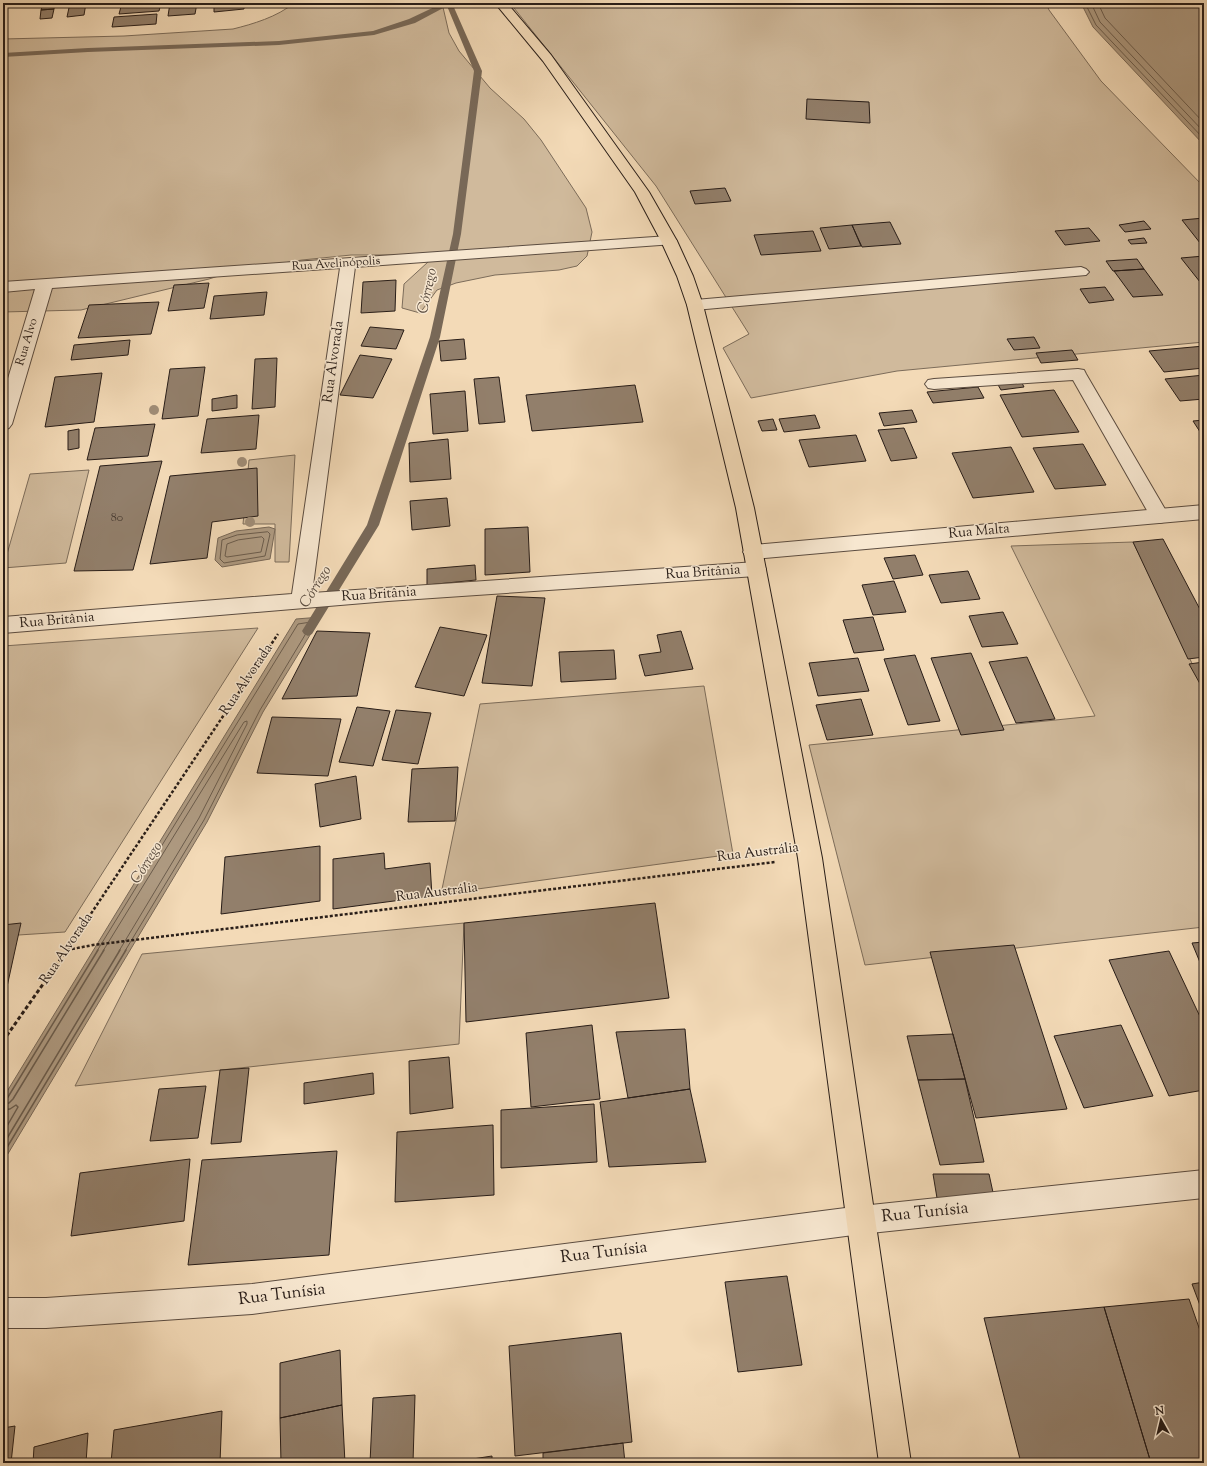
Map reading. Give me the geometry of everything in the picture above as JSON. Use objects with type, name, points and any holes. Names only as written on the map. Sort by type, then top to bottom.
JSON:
[{"type":"main road","points":[[501,3],[547,58],[655,214],[685,276],[695,305],[745,508],[810,858],[895,1463]]},
{"type":"street","name":"Rua Avelinópolis","points":[[3,287],[669,241]]},
{"type":"street","name":"Rua Alvorada","points":[[305,600],[348,263]]},
{"type":"street","points":[[695,305],[1081,272]]},
{"type":"street","name":"Rua Alvo","points":[[3,424],[45,284]]},
{"type":"street","points":[[934,384],[1078,374],[1160,516]]},
{"type":"street","name":"Rua Malta","points":[[755,561],[1204,512]]},
{"type":"street","name":"Rua Britânia","points":[[3,625],[388,594],[755,561]]},
{"type":"street","name":"Rua Tunísia","points":[[3,1313],[46,1313],[252,1299],[860,1220],[1204,1184]]},
{"type":"path","name":"Rua Alvorada","points":[[3,1041],[67,950],[305,600]]},
{"type":"path","name":"Rua Austrália","points":[[67,950],[94,945],[810,858]]},
{"type":"shaded area","points":[[294,3],[442,3],[449,33],[459,51],[490,88],[524,119],[541,140],[586,208],[592,232],[587,256],[577,266],[559,270],[495,275],[456,283],[437,290],[420,313],[402,308],[404,284],[428,262],[411,255],[351,255],[302,260],[234,271],[209,279],[81,310],[3,312],[3,39],[124,36],[233,29],[273,16]]},
{"type":"shaded area","points":[[510,3],[1046,3],[1049,10],[1101,81],[1204,187],[1204,342],[897,371],[751,398],[723,348],[749,334],[656,186]]},
{"type":"shaded area","points":[[295,455],[289,562],[275,562],[275,524],[243,524],[249,460]]},
{"type":"shaded area","points":[[89,470],[66,563],[3,568],[30,474]]},
{"type":"shaded area","points":[[1133,542],[1204,688],[1204,927],[865,965],[809,745],[1095,716],[1011,546]]},
{"type":"shaded area","points":[[258,628],[65,932],[3,936],[3,646]]},
{"type":"shaded area","points":[[704,686],[733,854],[441,894],[480,704]]},
{"type":"shaded area","points":[[464,923],[459,1044],[75,1086],[142,954]]},
{"type":"water","points":[[1081,3],[1204,3],[1204,145],[1093,27]]},
{"type":"water","points":[[269,527],[275,529],[270,559],[222,567],[215,560],[218,538],[236,531]]},
{"type":"water","points":[[321,617],[263,712],[207,822],[3,1162],[3,1098],[296,619]]},
{"type":"building","points":[[43,3],[55,3],[54,9],[41,10]]},
{"type":"building","points":[[70,3],[86,3],[84,15],[67,17]]},
{"type":"building","points":[[122,3],[161,3],[159,11],[119,14]]},
{"type":"building","points":[[170,3],[197,3],[195,14],[168,16]]},
{"type":"building","points":[[214,3],[244,3],[244,9],[214,12]]},
{"type":"building","points":[[54,9],[52,18],[40,19],[41,10]]},
{"type":"building","points":[[157,14],[156,24],[112,27],[114,17]]},
{"type":"building","points":[[807,99],[869,102],[870,123],[806,119]]},
{"type":"building","points":[[725,188],[731,201],[695,204],[690,191]]},
{"type":"building","points":[[1204,218],[1204,248],[1182,220]]},
{"type":"building","points":[[1144,221],[1151,229],[1125,232],[1119,225]]},
{"type":"building","points":[[890,222],[901,244],[862,247],[852,225]]},
{"type":"building","points":[[852,225],[861,246],[829,249],[820,228]]},
{"type":"building","points":[[1089,228],[1100,241],[1065,245],[1055,231]]},
{"type":"building","points":[[813,231],[821,251],[761,255],[754,235]]},
{"type":"building","points":[[1144,238],[1147,243],[1131,244],[1128,240]]},
{"type":"building","points":[[1204,256],[1204,287],[1181,258]]},
{"type":"building","points":[[1137,259],[1144,269],[1113,271],[1106,261]]},
{"type":"building","points":[[1144,269],[1163,295],[1133,297],[1114,271]]},
{"type":"building","points":[[396,280],[395,311],[361,313],[363,282]]},
{"type":"building","points":[[209,283],[204,308],[168,311],[174,285]]},
{"type":"building","points":[[1105,287],[1114,300],[1089,303],[1080,289]]},
{"type":"building","points":[[267,292],[264,315],[210,319],[214,296]]},
{"type":"building","points":[[159,302],[151,334],[78,338],[89,305]]},
{"type":"building","points":[[370,327],[404,330],[396,349],[361,346]]},
{"type":"building","points":[[1034,337],[1040,348],[1014,350],[1007,339]]},
{"type":"building","points":[[464,339],[466,359],[441,361],[439,341]]},
{"type":"building","points":[[130,340],[128,355],[71,360],[74,345]]},
{"type":"building","points":[[1204,346],[1204,368],[1164,372],[1149,351]]},
{"type":"building","points":[[1072,350],[1078,360],[1041,363],[1036,353]]},
{"type":"building","points":[[360,355],[392,359],[373,398],[340,395]]},
{"type":"building","points":[[277,358],[275,407],[252,409],[255,359]]},
{"type":"building","points":[[205,367],[198,416],[162,419],[170,369]]},
{"type":"building","points":[[102,373],[94,422],[45,427],[55,377]]},
{"type":"building","points":[[1204,375],[1204,399],[1180,401],[1165,379]]},
{"type":"building","points":[[499,377],[505,422],[479,424],[474,379]]},
{"type":"building","points":[[1021,381],[1024,387],[1001,390],[997,383]]},
{"type":"building","points":[[635,385],[643,422],[532,431],[526,395]]},
{"type":"building","points":[[978,387],[984,398],[933,403],[927,392]]},
{"type":"building","points":[[1054,390],[1079,432],[1022,437],[1000,395]]},
{"type":"building","points":[[465,391],[468,431],[433,434],[430,394]]},
{"type":"building","points":[[237,395],[237,408],[212,411],[212,399]]},
{"type":"building","points":[[912,410],[917,422],[884,426],[879,413]]},
{"type":"building","points":[[259,415],[256,449],[201,453],[207,419]]},
{"type":"building","points":[[815,415],[820,428],[784,432],[779,419]]},
{"type":"building","points":[[773,419],[777,430],[762,431],[758,421]]},
{"type":"building","points":[[1204,420],[1204,438],[1193,421]]},
{"type":"building","points":[[155,424],[148,456],[87,460],[95,428]]},
{"type":"building","points":[[904,428],[917,458],[891,461],[878,430]]},
{"type":"building","points":[[79,429],[79,448],[68,450],[68,431]]},
{"type":"building","points":[[856,435],[866,461],[809,467],[799,440]]},
{"type":"building","points":[[448,439],[451,479],[410,482],[409,443]]},
{"type":"building","points":[[1083,444],[1106,485],[1055,489],[1033,448]]},
{"type":"building","points":[[1011,447],[1034,492],[973,498],[952,453]]},
{"type":"building","points":[[162,461],[133,570],[74,571],[100,466]]},
{"type":"building","points":[[257,468],[258,516],[212,522],[207,558],[150,564],[170,476]]},
{"type":"building","points":[[447,498],[450,526],[412,530],[410,501]]},
{"type":"building","points":[[528,527],[530,572],[485,575],[485,529]]},
{"type":"building","points":[[1163,539],[1204,617],[1204,657],[1188,659],[1133,542]]},
{"type":"building","points":[[915,555],[923,575],[893,579],[884,558]]},
{"type":"building","points":[[475,565],[476,580],[427,585],[427,569]]},
{"type":"building","points":[[968,571],[980,599],[941,603],[929,575]]},
{"type":"building","points":[[894,581],[906,612],[873,615],[862,585]]},
{"type":"building","points":[[497,596],[545,598],[532,686],[482,683]]},
{"type":"building","points":[[1003,612],[1018,644],[982,647],[969,616]]},
{"type":"building","points":[[873,617],[884,650],[854,653],[843,620]]},
{"type":"building","points":[[440,627],[487,635],[464,696],[415,687]]},
{"type":"building","points":[[317,631],[370,633],[357,696],[282,699]]},
{"type":"building","points":[[681,631],[693,669],[645,676],[639,655],[661,652],[657,635]]},
{"type":"building","points":[[614,650],[616,679],[561,682],[559,652]]},
{"type":"building","points":[[971,653],[1004,730],[961,735],[931,658]]},
{"type":"building","points":[[915,655],[940,721],[908,725],[884,659]]},
{"type":"building","points":[[1027,657],[1055,719],[1016,723],[989,662]]},
{"type":"building","points":[[858,658],[869,691],[818,696],[809,663]]},
{"type":"building","points":[[1204,662],[1204,691],[1189,664]]},
{"type":"building","points":[[861,699],[873,735],[827,740],[816,705]]},
{"type":"building","points":[[357,707],[390,711],[373,766],[339,762]]},
{"type":"building","points":[[396,710],[431,713],[418,764],[382,760]]},
{"type":"building","points":[[272,717],[341,719],[328,776],[257,773]]},
{"type":"building","points":[[458,767],[455,821],[408,822],[412,769]]},
{"type":"building","points":[[356,776],[361,819],[320,827],[315,784]]},
{"type":"building","points":[[320,846],[320,901],[221,914],[225,857]]},
{"type":"building","points":[[384,853],[385,869],[430,863],[432,896],[333,909],[333,859]]},
{"type":"building","points":[[655,903],[669,998],[466,1022],[464,923]]},
{"type":"building","points":[[21,923],[3,1005],[3,925]]},
{"type":"building","points":[[1204,942],[1204,972],[1192,943]]},
{"type":"building","points":[[1014,945],[1067,1109],[976,1118],[930,952]]},
{"type":"building","points":[[1169,951],[1204,1025],[1204,1090],[1169,1096],[1109,960]]},
{"type":"building","points":[[592,1025],[600,1099],[531,1107],[526,1033]]},
{"type":"building","points":[[1121,1025],[1153,1096],[1084,1108],[1054,1036]]},
{"type":"building","points":[[685,1029],[690,1089],[628,1098],[616,1032]]},
{"type":"building","points":[[953,1034],[965,1079],[918,1080],[907,1036]]},
{"type":"building","points":[[449,1057],[453,1108],[410,1114],[409,1061]]},
{"type":"building","points":[[249,1068],[241,1142],[211,1144],[220,1070]]},
{"type":"building","points":[[373,1073],[374,1094],[304,1104],[304,1083]]},
{"type":"building","points":[[965,1079],[984,1162],[940,1165],[918,1080]]},
{"type":"building","points":[[206,1086],[198,1138],[150,1141],[159,1089]]},
{"type":"building","points":[[690,1089],[706,1162],[609,1167],[600,1102]]},
{"type":"building","points":[[594,1104],[597,1162],[501,1168],[501,1110]]},
{"type":"building","points":[[493,1125],[494,1195],[395,1202],[397,1132]]},
{"type":"building","points":[[337,1151],[329,1255],[188,1265],[202,1160]]},
{"type":"building","points":[[190,1159],[184,1221],[71,1236],[80,1173]]},
{"type":"building","points":[[933,1174],[989,1174],[994,1197],[937,1198]]},
{"type":"building","points":[[787,1276],[802,1365],[738,1372],[725,1282]]},
{"type":"building","points":[[1204,1282],[1204,1316],[1192,1284]]},
{"type":"building","points":[[1189,1299],[1204,1342],[1204,1463],[1151,1463],[1104,1307]]},
{"type":"building","points":[[1104,1307],[1151,1463],[1021,1463],[984,1318]]},
{"type":"building","points":[[621,1333],[632,1442],[515,1456],[509,1346]]},
{"type":"building","points":[[340,1350],[342,1405],[280,1418],[280,1363]]},
{"type":"building","points":[[415,1395],[413,1463],[370,1463],[373,1398]]},
{"type":"building","points":[[342,1405],[345,1463],[281,1463],[280,1418]]},
{"type":"building","points":[[222,1411],[220,1463],[111,1463],[114,1430]]},
{"type":"building","points":[[15,1426],[11,1463],[3,1463],[3,1428]]},
{"type":"building","points":[[88,1433],[86,1463],[33,1463],[34,1447]]},
{"type":"building","points":[[623,1443],[625,1463],[543,1463],[543,1453]]},
{"type":"building","points":[[492,1456],[492,1463],[447,1463]]},
{"type":"waterway","points":[[3,55],[88,50],[279,43],[374,33],[412,21],[448,3]]},
{"type":"waterway","name":"Córrego","points":[[308,631],[373,525],[435,337],[457,234],[478,71],[449,3]]}]
